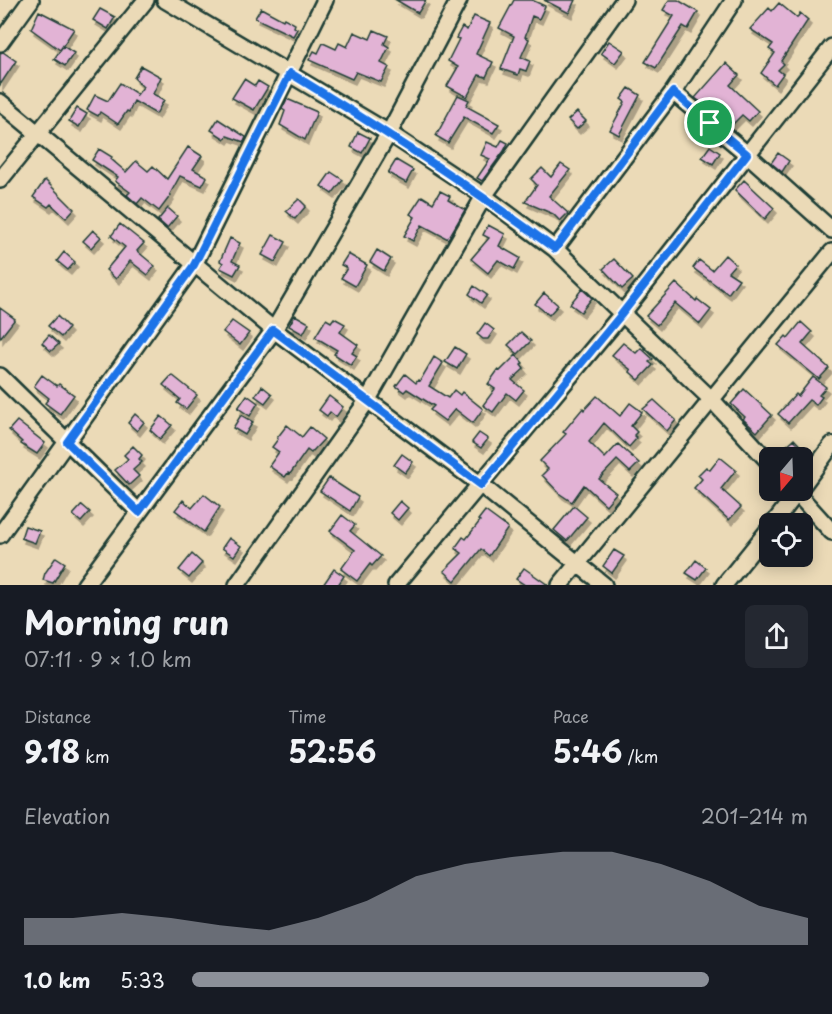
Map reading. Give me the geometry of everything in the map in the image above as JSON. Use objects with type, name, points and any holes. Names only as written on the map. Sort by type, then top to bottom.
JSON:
[{"type":"street","points":[[0,43],[31,0]]},
{"type":"street","points":[[0,180],[146,0]]},
{"type":"street","points":[[165,0],[389,133],[484,196],[555,249],[621,315],[712,400],[759,451]]},
{"type":"street","points":[[0,535],[194,265],[324,0]]},
{"type":"street","points":[[85,585],[273,330],[389,133],[459,0]]},
{"type":"street","points":[[237,585],[367,401],[484,196],[624,0]]},
{"type":"street","points":[[555,249],[673,92],[734,0]]},
{"type":"street","points":[[396,585],[621,315],[832,47]]},
{"type":"street","points":[[673,92],[832,230]]},
{"type":"street","points":[[0,102],[273,330],[481,485],[604,585]]},
{"type":"street","points":[[560,585],[832,252]]},
{"type":"street","points":[[0,376],[139,512]]},
{"type":"street","points":[[813,470],[832,445]]},
{"type":"street","points":[[807,501],[832,532]]},
{"type":"street","points":[[724,585],[759,542]]},
{"type":"building","points":[[396,0],[426,0],[418,13]]},
{"type":"building","points":[[514,0],[532,0],[545,6],[539,19],[532,16],[525,37],[529,39],[521,57],[530,61],[526,71],[520,69],[518,75],[501,69],[514,36],[499,28]]},
{"type":"building","points":[[544,0],[575,0],[569,13]]},
{"type":"building","points":[[669,0],[678,0],[698,12],[688,29],[683,26],[656,68],[645,62],[674,16],[663,10]]},
{"type":"building","points":[[779,3],[797,18],[800,13],[808,20],[781,61],[784,64],[778,70],[783,74],[775,85],[761,73],[775,53],[769,49],[773,44],[750,29],[769,8],[772,11]]},
{"type":"building","points":[[261,8],[295,24],[294,27],[297,29],[293,36],[255,18]]},
{"type":"building","points":[[100,9],[115,17],[108,29],[93,20]]},
{"type":"building","points":[[39,11],[74,29],[60,50],[31,29]]},
{"type":"building","points":[[474,16],[490,23],[476,54],[493,62],[486,77],[479,75],[467,97],[447,86],[458,67],[448,61],[462,27],[467,30]]},
{"type":"building","points":[[374,30],[388,36],[384,44],[389,47],[381,63],[389,67],[381,82],[356,72],[352,79],[309,60],[314,51],[318,53],[323,43],[336,49],[339,43],[347,47],[354,32],[370,39]]},
{"type":"building","points":[[609,41],[624,51],[615,63],[601,53]]},
{"type":"building","points":[[63,46],[74,53],[65,66],[54,59]]},
{"type":"building","points":[[3,52],[16,61],[0,85],[0,53]]},
{"type":"building","points":[[726,63],[739,75],[730,85],[758,111],[749,121],[742,115],[730,127],[706,104],[695,98]]},
{"type":"building","points":[[141,66],[161,77],[153,94],[164,100],[156,114],[134,101],[129,112],[127,111],[118,124],[100,112],[98,116],[87,110],[95,95],[108,101],[120,83],[137,94],[136,96],[143,87],[134,78]]},
{"type":"building","points":[[244,79],[255,86],[258,81],[268,87],[254,110],[232,98]]},
{"type":"building","points":[[629,88],[640,95],[619,135],[610,130],[625,102],[621,99]]},
{"type":"building","points":[[458,95],[469,100],[466,106],[499,124],[493,133],[464,117],[448,143],[436,136]]},
{"type":"building","points":[[287,99],[317,112],[305,140],[280,125],[285,111],[282,109]]},
{"type":"building","points":[[77,108],[87,114],[79,127],[69,121]]},
{"type":"building","points":[[577,112],[586,121],[577,129],[568,120]]},
{"type":"building","points":[[218,119],[246,137],[244,142],[227,136],[225,139],[211,130]]},
{"type":"building","points":[[358,132],[370,138],[362,153],[351,147]]},
{"type":"building","points":[[502,140],[508,143],[482,181],[477,178],[490,159],[481,155],[487,142],[498,147]]},
{"type":"building","points":[[710,146],[720,153],[713,164],[702,157]]},
{"type":"building","points":[[188,147],[202,156],[193,169],[207,177],[202,186],[180,176],[171,195],[159,211],[142,198],[137,204],[127,195],[130,192],[115,181],[118,177],[92,160],[99,149],[112,157],[111,159],[126,172],[136,161],[148,171],[153,166],[167,179]]},
{"type":"building","points":[[778,153],[789,161],[782,172],[771,163]]},
{"type":"building","points":[[396,160],[413,170],[406,183],[388,173]]},
{"type":"building","points":[[561,164],[570,170],[549,196],[568,213],[560,221],[553,214],[525,202],[537,185],[531,179],[542,168],[551,177]]},
{"type":"building","points":[[331,172],[343,180],[332,194],[321,186]]},
{"type":"building","points":[[45,180],[74,209],[66,218],[51,204],[48,207],[33,197]]},
{"type":"building","points":[[744,180],[774,208],[765,219],[735,190]]},
{"type":"building","points":[[440,191],[450,196],[448,200],[465,210],[448,239],[422,225],[413,241],[404,236],[415,217],[410,214],[422,196],[433,203]]},
{"type":"building","points":[[299,199],[306,206],[295,219],[286,211]]},
{"type":"building","points":[[168,208],[177,216],[167,228],[158,220]]},
{"type":"building","points":[[120,224],[144,243],[137,251],[155,266],[148,275],[130,261],[116,279],[106,270],[125,247],[111,236]]},
{"type":"building","points":[[488,225],[505,234],[499,246],[520,258],[514,269],[498,260],[488,273],[471,259],[489,238],[483,235]]},
{"type":"building","points":[[93,230],[101,237],[91,248],[83,241]]},
{"type":"building","points":[[273,235],[286,242],[275,262],[262,255]]},
{"type":"building","points":[[230,238],[240,243],[232,261],[240,265],[234,275],[220,268],[223,263],[220,261]]},
{"type":"building","points":[[377,250],[391,259],[384,271],[370,262]]},
{"type":"building","points":[[64,252],[75,262],[68,270],[57,261]]},
{"type":"building","points":[[348,254],[367,265],[355,286],[341,278],[347,268],[341,265]]},
{"type":"building","points":[[725,255],[735,264],[728,272],[739,279],[728,294],[693,268],[699,260],[712,270]]},
{"type":"building","points":[[614,259],[633,279],[622,289],[603,269]]},
{"type":"building","points":[[676,283],[696,301],[697,299],[711,310],[700,324],[675,303],[657,325],[646,316]]},
{"type":"building","points":[[474,286],[487,295],[481,303],[469,294]]},
{"type":"building","points":[[582,289],[592,298],[581,312],[570,304]]},
{"type":"building","points":[[544,293],[558,305],[549,315],[535,304]]},
{"type":"building","points":[[0,308],[15,319],[0,338]]},
{"type":"building","points":[[295,315],[309,323],[303,334],[289,326]]},
{"type":"building","points":[[57,316],[69,328],[61,337],[48,326]]},
{"type":"building","points":[[334,318],[345,324],[340,332],[358,345],[352,353],[357,356],[351,365],[334,354],[337,350],[315,337],[326,319],[331,322]]},
{"type":"building","points":[[232,321],[249,333],[240,345],[223,332]]},
{"type":"building","points":[[801,322],[812,332],[802,344],[829,368],[819,379],[778,345],[786,336],[788,338]]},
{"type":"building","points":[[485,323],[494,330],[488,339],[483,339],[477,334]]},
{"type":"building","points":[[521,332],[531,341],[518,354],[508,345]]},
{"type":"building","points":[[49,335],[59,344],[51,351],[42,343]]},
{"type":"building","points":[[623,343],[636,353],[641,348],[653,359],[649,362],[653,365],[639,380],[630,372],[631,370],[612,355]]},
{"type":"building","points":[[455,347],[466,354],[457,369],[445,362]]},
{"type":"building","points":[[516,355],[523,363],[521,365],[524,369],[512,380],[524,390],[516,400],[507,393],[493,412],[483,405],[495,389],[488,384],[498,370],[500,371]]},
{"type":"building","points":[[434,357],[443,363],[429,386],[448,398],[454,390],[460,395],[462,392],[483,409],[473,423],[455,409],[445,421],[430,410],[434,406],[407,389],[404,392],[396,386],[405,374],[416,383],[420,381]]},
{"type":"building","points":[[42,375],[74,395],[60,414],[45,403],[49,398],[34,386]]},
{"type":"building","points":[[172,375],[197,395],[186,409],[177,403],[180,399],[163,385]]},
{"type":"building","points":[[813,377],[826,387],[819,395],[822,397],[816,405],[809,400],[788,423],[778,414],[796,394],[798,396]]},
{"type":"building","points":[[262,386],[272,394],[265,403],[255,396]]},
{"type":"building","points":[[744,389],[772,415],[757,432],[731,404]]},
{"type":"building","points":[[247,395],[258,403],[250,416],[238,408]]},
{"type":"building","points":[[329,396],[343,407],[336,417],[330,412],[327,416],[319,410]]},
{"type":"building","points":[[597,396],[620,416],[630,403],[642,412],[631,426],[637,432],[634,435],[637,438],[629,447],[604,423],[589,442],[605,458],[618,444],[639,463],[630,472],[617,460],[599,479],[616,493],[606,505],[584,485],[572,502],[560,494],[542,475],[548,469],[540,461],[566,434],[563,432],[583,408],[584,410]]},
{"type":"building","points":[[654,400],[676,420],[667,431],[643,409]]},
{"type":"building","points":[[135,414],[144,422],[137,431],[128,423]]},
{"type":"building","points":[[241,415],[253,422],[245,435],[233,428]]},
{"type":"building","points":[[161,416],[172,425],[160,439],[150,430]]},
{"type":"building","points":[[17,421],[45,443],[37,454],[21,444],[22,442],[9,430]]},
{"type":"building","points":[[287,425],[302,437],[310,427],[324,439],[311,453],[307,450],[290,474],[288,473],[285,477],[269,466],[279,452],[272,447]]},
{"type":"building","points":[[479,433],[488,439],[481,448],[472,442]]},
{"type":"building","points":[[794,439],[802,447],[785,447]]},
{"type":"building","points":[[133,446],[142,455],[139,459],[142,462],[133,470],[139,476],[129,485],[115,470],[128,459],[124,455]]},
{"type":"building","points":[[402,454],[413,462],[405,473],[394,465]]},
{"type":"building","points":[[720,457],[736,470],[721,489],[741,507],[729,520],[694,488],[702,479],[698,475],[706,467],[710,470]]},
{"type":"building","points":[[329,478],[358,497],[350,511],[320,491]]},
{"type":"building","points":[[204,494],[220,507],[204,532],[175,510],[183,500],[192,508]]},
{"type":"building","points":[[400,501],[408,508],[398,520],[390,513]]},
{"type":"building","points":[[82,505],[90,512],[81,522],[73,515]]},
{"type":"building","points":[[574,506],[587,517],[567,541],[554,530]]},
{"type":"building","points":[[485,511],[508,528],[489,556],[481,549],[455,581],[444,571],[462,553],[455,548],[463,537],[466,539]]},
{"type":"building","points":[[342,515],[355,525],[350,531],[381,556],[372,566],[370,564],[357,581],[341,569],[355,550],[330,531]]},
{"type":"building","points":[[25,526],[40,531],[35,543],[21,538]]},
{"type":"building","points":[[229,538],[241,546],[234,556],[222,548]]},
{"type":"building","points":[[614,550],[624,556],[612,573],[603,566]]},
{"type":"building","points":[[192,554],[202,563],[189,578],[179,570]]},
{"type":"building","points":[[56,557],[65,563],[53,583],[43,580],[45,573]]},
{"type":"building","points":[[696,560],[706,568],[697,580],[686,573]]},
{"type":"building","points":[[524,568],[548,585],[525,585],[516,579]]},
{"type":"building","points":[[334,569],[344,576],[338,585],[323,585]]},
{"type":"route","points":[[290,73],[436,164],[484,196],[555,249],[673,92],[710,123],[747,154],[621,315],[481,485],[273,330],[139,512],[67,442],[194,265],[290,73]]}]
